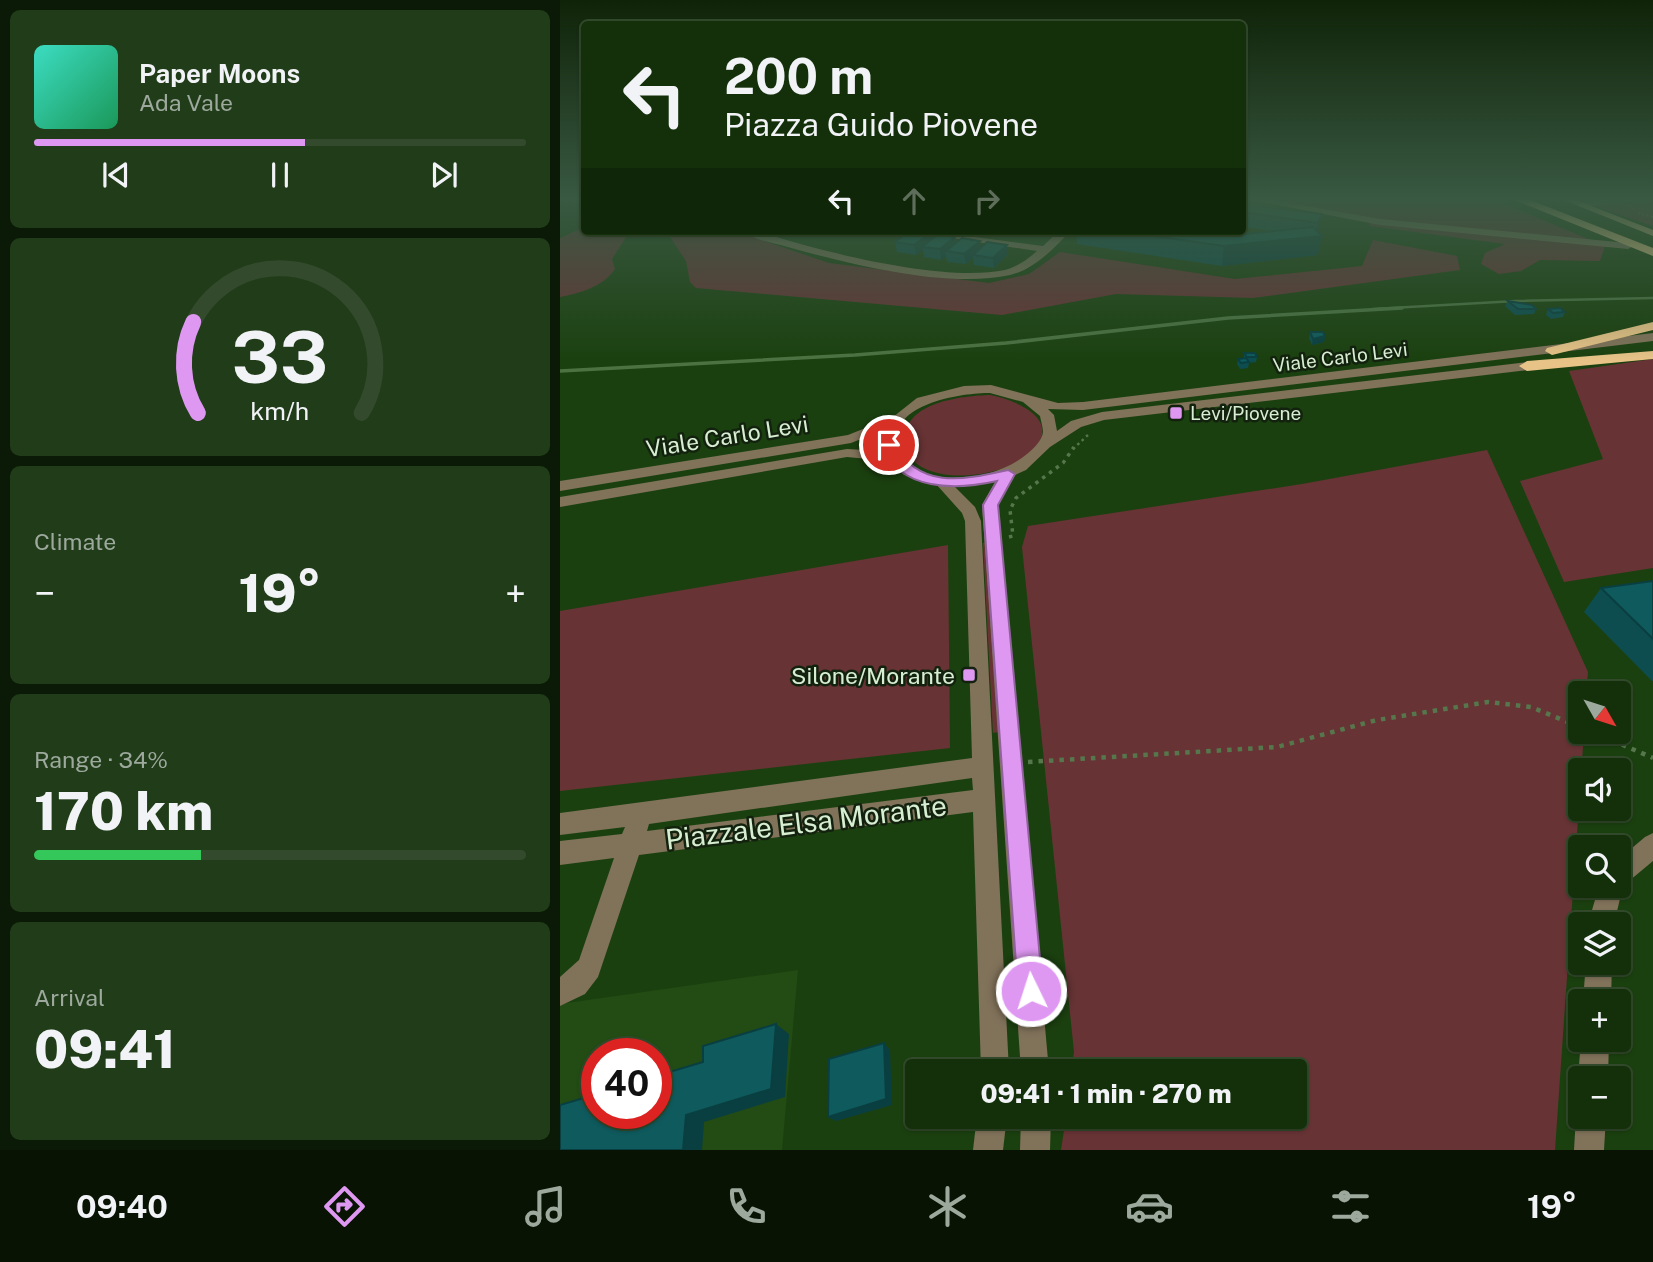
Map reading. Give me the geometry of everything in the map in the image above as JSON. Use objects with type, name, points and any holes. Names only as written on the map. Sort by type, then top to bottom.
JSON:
[{"type":"highway","points":[[1552,351],[1653,326]]},
{"type":"highway","points":[[1527,366],[1653,355]]},
{"type":"street","points":[[835,254],[877,264],[979,276],[1013,271],[1038,254]]},
{"type":"street","name":"Viale Carlo Levi","points":[[1031,401],[1058,407],[1083,406],[1653,337]]},
{"type":"street","name":"Viale Carlo Levi","points":[[1048,443],[1076,424],[1095,418],[1527,366],[1653,347]]},
{"type":"street","points":[[960,390],[1006,391],[1031,401],[1046,415],[1050,424],[1048,443],[1033,460],[1008,474],[969,483],[942,482],[914,474],[893,458],[889,445],[890,433],[897,420],[930,398],[960,390]]},
{"type":"street","name":"Viale Carlo Levi","points":[[560,486],[851,439],[897,420]]},
{"type":"street","name":"Viale Carlo Levi","points":[[560,502],[847,453],[879,454],[893,458]]},
{"type":"street","points":[[1008,474],[990,505],[1034,1059]]},
{"type":"street","points":[[942,482],[969,511],[972,521],[980,767],[994,1059]]},
{"type":"street","name":"Piazzale Elsa Morante","points":[[560,824],[980,767]]},
{"type":"street","name":"Piazzale Elsa Morante","points":[[560,853],[982,800]]},
{"type":"street","name":"Piazzale Elsa Morante","points":[[560,992],[582,978],[592,962],[640,814]]},
{"type":"street","points":[[1631,861],[1653,845]]},
{"type":"street","points":[[988,1150],[990,1129]]},
{"type":"street","points":[[1035,1150],[1036,1129]]},
{"type":"street","points":[[1589,1150],[1590,1129]]},
{"type":"path","points":[[1013,536],[1010,510],[1016,498],[1063,463],[1077,442],[1090,433],[1091,426]]},
{"type":"path","points":[[1027,762],[1277,747],[1377,720],[1488,702],[1531,707],[1568,721]]},
{"type":"path","points":[[1621,744],[1653,758]]},
{"type":"shaded area","points":[[560,254],[615,254],[612,259],[615,269],[604,280],[591,288],[560,297]]},
{"type":"shaded area","points":[[681,254],[802,254],[829,263],[989,283],[1029,274],[1058,254],[1235,279],[1362,266],[1367,254],[1445,254],[1457,256],[1460,270],[1253,298],[1116,294],[1002,315],[696,288],[690,282],[686,261]]},
{"type":"shaded area","points":[[1485,254],[1602,254],[1600,261],[1540,260],[1521,271],[1499,274],[1481,264]]},
{"type":"shaded area","points":[[1653,359],[1653,568],[1564,582],[1520,481],[1603,459],[1569,371]]},
{"type":"shaded area","points":[[990,395],[1025,408],[1041,423],[1039,443],[1028,455],[1002,469],[967,475],[934,472],[920,466],[909,456],[904,438],[909,424],[917,415],[927,408],[953,399]]},
{"type":"shaded area","points":[[1487,450],[1588,672],[1587,681],[1568,681],[1568,744],[1583,744],[1582,758],[1568,758],[1568,821],[1578,821],[1577,835],[1568,835],[1568,898],[1572,898],[1572,912],[1568,912],[1568,963],[1555,1150],[1061,1150],[1064,1129],[1307,1129],[1307,1059],[1073,1059],[1022,547],[1028,526],[1302,484]]},
{"type":"shaded area","points":[[983,543],[987,543],[999,732],[993,733]]},
{"type":"shaded area","points":[[948,545],[950,748],[560,791],[560,611]]},
{"type":"shaded area","points":[[798,970],[782,1150],[560,1150],[560,1004]]},
{"type":"building","points":[[974,254],[998,254],[993,258]]},
{"type":"building","points":[[1508,301],[1532,305],[1536,309],[1518,309]]},
{"type":"building","points":[[1560,308],[1565,312],[1553,313],[1548,309]]},
{"type":"building","points":[[1310,332],[1323,332],[1325,336],[1313,339]]},
{"type":"building","points":[[1244,353],[1255,353],[1257,357],[1247,357]]},
{"type":"building","points":[[1246,358],[1249,362],[1241,363],[1238,359]]},
{"type":"building","points":[[1653,581],[1653,639],[1601,588]]},
{"type":"building","points":[[776,1024],[771,1089],[686,1115],[683,1150],[560,1150],[560,1105],[581,1099],[581,1129],[672,1129],[672,1071],[703,1062],[703,1046]]},
{"type":"building","points":[[884,1043],[886,1099],[828,1117],[829,1059]]},
{"type":"waterway","points":[[1373,309],[1516,301],[1653,298]]},
{"type":"waterway","points":[[560,371],[855,355],[1006,343],[1228,318],[1402,308]]},
{"type":"place","name":"Levi/Piovene","points":[[1176,413]]},
{"type":"place","name":"Silone/Morante","points":[[969,675]]},
{"type":"route","points":[[889,445],[893,458],[902,467],[914,474],[942,482],[969,483],[1008,474],[990,505],[995,538],[1031,991]]}]
